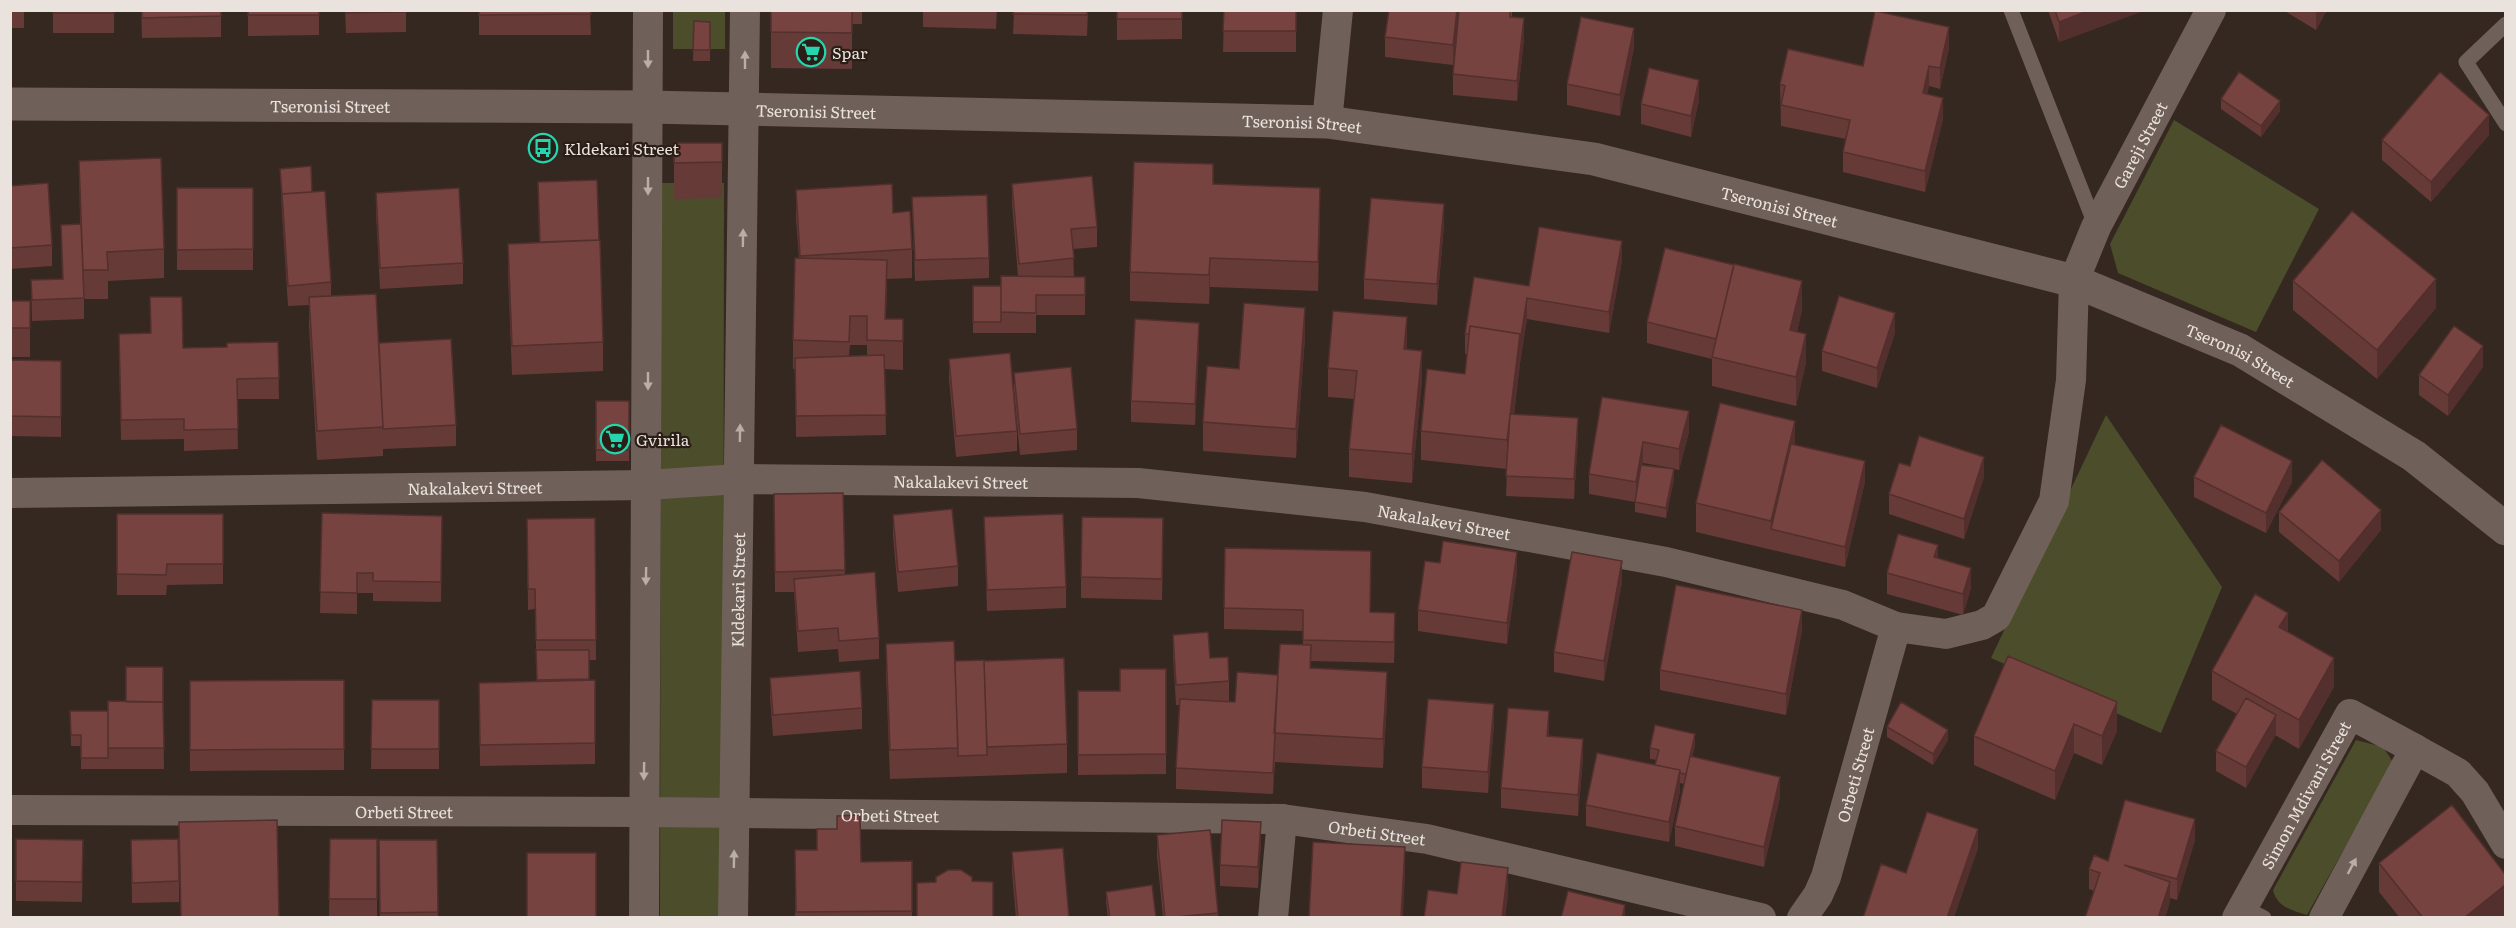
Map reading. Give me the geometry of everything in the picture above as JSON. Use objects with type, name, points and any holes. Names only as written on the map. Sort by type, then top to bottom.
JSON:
[{"type":"street","points":[[644,918],[648,10]]},
{"type":"street","name":"Kldekari Street","points":[[733,918],[745,10]]},
{"type":"street","points":[[1327,122],[1338,10]]},
{"type":"street","name":"Gareji Street","points":[[2074,281],[2096,227],[2211,10]]},
{"type":"street","name":"Tseronisi Street","points":[[10,104],[648,106],[1327,122],[1594,159],[2074,281],[2240,350],[2414,456],[2505,529]]},
{"type":"street","name":"Nakalakevi Street","points":[[10,493],[647,485],[739,479],[1138,483],[1365,507],[1666,562],[1844,605],[1896,627],[1946,634],[1982,625],[1996,617],[2054,501],[2071,380],[2074,281]]},
{"type":"street","name":"Orbeti Street","points":[[1802,918],[1818,895],[1826,877],[1896,627]]},
{"type":"street","name":"Simon Mdivani Street","points":[[2248,914],[2350,714],[2415,749]]},
{"type":"street","points":[[2324,918],[2415,749],[2458,773],[2475,792],[2505,844]]},
{"type":"street","name":"Orbeti Street","points":[[10,810],[644,812],[1282,819],[1427,839],[1761,918]]},
{"type":"street","points":[[1274,918],[1282,819]]},
{"type":"lane","points":[[2011,10],[2096,227]]},
{"type":"lane","points":[[2505,24],[2466,62],[2505,124]]},
{"type":"green space","points":[[673,11],[725,11],[725,49],[673,49]]},
{"type":"green space","points":[[2174,120],[2319,209],[2256,332],[2118,273],[2110,244]]},
{"type":"green space","points":[[661,183],[724,183],[723,917],[660,918]]},
{"type":"green space","points":[[2106,415],[2222,587],[2161,733],[1991,658]]},
{"type":"green space","points":[[2356,740],[2383,747],[2393,762],[2307,915],[2281,904],[2273,890]]},
{"type":"building","points":[[53,10],[114,10],[114,13],[53,13]]},
{"type":"building","points":[[142,10],[221,10],[221,16],[142,18]]},
{"type":"building","points":[[248,10],[319,10],[319,15],[248,15]]},
{"type":"building","points":[[346,10],[406,10],[406,12],[346,13]]},
{"type":"building","points":[[479,10],[590,10],[591,14],[479,15]]},
{"type":"building","points":[[771,10],[852,10],[852,33],[771,32]]},
{"type":"building","points":[[1014,10],[1087,10],[1087,15],[1013,14]]},
{"type":"building","points":[[1117,10],[1182,10],[1182,19],[1117,19]]},
{"type":"building","points":[[1224,10],[1296,10],[1296,31],[1223,31]]},
{"type":"building","points":[[1389,10],[1457,10],[1453,45],[1385,37]]},
{"type":"building","points":[[1459,10],[1510,10],[1510,17],[1524,18],[1517,81],[1453,74]]},
{"type":"building","points":[[2055,10],[2090,10],[2059,22]]},
{"type":"building","points":[[1875,11],[1949,27],[1940,68],[1929,66],[1923,93],[1943,98],[1925,171],[1843,152],[1850,120],[1781,105],[1785,86],[1780,84],[1788,49],[1863,66]]},
{"type":"building","points":[[1581,17],[1634,28],[1620,95],[1567,84]]},
{"type":"building","points":[[694,21],[710,22],[710,50],[693,50]]},
{"type":"building","points":[[1649,68],[1699,80],[1691,116],[1641,104]]},
{"type":"building","points":[[2239,72],[2280,101],[2261,126],[2221,99]]},
{"type":"building","points":[[2440,72],[2489,115],[2431,182],[2382,140]]},
{"type":"building","points":[[674,143],[722,143],[722,162],[674,163]]},
{"type":"building","points":[[161,158],[164,249],[107,252],[108,270],[83,270],[79,161]]},
{"type":"building","points":[[1134,162],[1213,164],[1213,184],[1320,188],[1318,262],[1210,258],[1209,275],[1130,272]]},
{"type":"building","points":[[311,166],[312,192],[282,194],[280,169]]},
{"type":"building","points":[[1092,176],[1097,227],[1071,229],[1074,258],[1019,264],[1012,184]]},
{"type":"building","points":[[597,180],[599,240],[540,242],[538,182]]},
{"type":"building","points":[[48,183],[52,245],[10,248],[10,186]]},
{"type":"building","points":[[892,184],[893,213],[910,211],[912,249],[800,256],[796,190]]},
{"type":"building","points":[[177,188],[253,188],[253,249],[177,250]]},
{"type":"building","points":[[459,188],[463,263],[380,268],[376,193]]},
{"type":"building","points":[[325,191],[331,282],[288,286],[282,194]]},
{"type":"building","points":[[987,195],[989,258],[915,260],[912,197]]},
{"type":"building","points":[[1371,198],[1444,204],[1437,284],[1364,279]]},
{"type":"building","points":[[2352,211],[2436,279],[2377,350],[2293,281]]},
{"type":"building","points":[[81,224],[84,298],[32,300],[31,280],[63,279],[61,225]]},
{"type":"building","points":[[1539,227],[1622,241],[1609,312],[1527,298],[1520,342],[1520,334],[1470,326],[1469,334],[1465,334],[1474,277],[1529,286]]},
{"type":"building","points":[[600,240],[603,342],[512,346],[508,244]]},
{"type":"building","points":[[1665,248],[1734,265],[1716,339],[1647,322]]},
{"type":"building","points":[[795,258],[887,260],[885,319],[903,319],[903,341],[867,340],[867,316],[850,316],[849,342],[793,340]]},
{"type":"building","points":[[1734,264],[1802,281],[1790,330],[1806,334],[1796,377],[1712,357]]},
{"type":"building","points":[[1001,276],[1085,277],[1085,295],[1036,295],[1036,313],[1001,312]]},
{"type":"building","points":[[973,286],[1001,286],[1001,322],[973,322]]},
{"type":"building","points":[[376,294],[383,427],[317,431],[309,297]]},
{"type":"building","points":[[1839,296],[1895,313],[1877,368],[1822,351]]},
{"type":"building","points":[[150,297],[182,297],[183,348],[227,347],[227,343],[278,342],[279,378],[237,379],[238,429],[184,430],[184,419],[121,420],[119,334],[151,333]]},
{"type":"building","points":[[10,301],[30,301],[30,328],[10,328]]},
{"type":"building","points":[[1244,303],[1305,308],[1296,429],[1203,422],[1207,366],[1239,369]]},
{"type":"building","points":[[1333,311],[1407,317],[1404,349],[1422,351],[1412,454],[1349,449],[1357,371],[1328,368]]},
{"type":"building","points":[[1135,319],[1199,323],[1195,404],[1131,401]]},
{"type":"building","points":[[1470,326],[1520,334],[1507,440],[1421,431],[1427,369],[1465,374]]},
{"type":"building","points":[[2454,326],[2483,346],[2448,395],[2419,375]]},
{"type":"building","points":[[451,339],[456,425],[383,429],[379,343]]},
{"type":"building","points":[[1010,353],[1017,431],[956,436],[949,359]]},
{"type":"building","points":[[884,355],[886,415],[796,416],[795,358]]},
{"type":"building","points":[[10,360],[61,361],[61,417],[10,416]]},
{"type":"building","points":[[1071,367],[1077,429],[1020,434],[1014,373]]},
{"type":"building","points":[[1602,397],[1689,411],[1679,449],[1643,442],[1636,482],[1589,474]]},
{"type":"building","points":[[596,401],[629,401],[629,450],[596,450]]},
{"type":"building","points":[[1720,403],[1795,421],[1771,521],[1696,503]]},
{"type":"building","points":[[1510,414],[1578,418],[1574,479],[1506,476]]},
{"type":"building","points":[[2221,425],[2292,461],[2266,513],[2194,477]]},
{"type":"building","points":[[1919,436],[1984,457],[1964,519],[1889,494],[1899,463],[1910,466]]},
{"type":"building","points":[[1791,444],[1865,461],[1845,547],[1771,529]]},
{"type":"building","points":[[2322,460],[2381,510],[2339,561],[2279,512]]},
{"type":"building","points":[[1641,465],[1674,469],[1666,508],[1635,502]]},
{"type":"building","points":[[843,493],[845,570],[775,572],[774,494]]},
{"type":"building","points":[[952,509],[958,566],[898,572],[893,515]]},
{"type":"building","points":[[322,513],[442,516],[441,582],[373,581],[373,573],[357,573],[357,593],[320,592]]},
{"type":"building","points":[[117,514],[223,514],[223,564],[167,564],[166,575],[117,574]]},
{"type":"building","points":[[1063,514],[1066,587],[987,590],[984,517]]},
{"type":"building","points":[[1082,517],[1163,518],[1162,579],[1081,577]]},
{"type":"building","points":[[595,518],[596,640],[536,640],[535,589],[528,589],[527,519]]},
{"type":"building","points":[[1898,534],[1938,545],[1934,557],[1971,568],[1963,594],[1887,573]]},
{"type":"building","points":[[1443,541],[1517,552],[1507,623],[1418,610],[1425,561],[1440,563]]},
{"type":"building","points":[[1225,548],[1371,551],[1370,612],[1395,613],[1394,642],[1303,640],[1303,610],[1224,608]]},
{"type":"building","points":[[1572,552],[1622,561],[1604,661],[1554,652]]},
{"type":"building","points":[[875,572],[879,638],[839,641],[838,628],[798,631],[794,579]]},
{"type":"building","points":[[1676,585],[1802,610],[1786,694],[1660,670]]},
{"type":"building","points":[[2255,594],[2288,613],[2279,627],[2334,658],[2299,720],[2212,671]]},
{"type":"building","points":[[1208,632],[1210,658],[1228,657],[1229,681],[1176,685],[1173,635]]},
{"type":"building","points":[[954,641],[958,748],[890,750],[886,644]]},
{"type":"building","points":[[1280,644],[1311,645],[1310,668],[1387,672],[1383,739],[1274,733]]},
{"type":"building","points":[[536,650],[589,650],[589,679],[537,680]]},
{"type":"building","points":[[2008,656],[2117,702],[2102,736],[2074,724],[2055,771],[1974,736]]},
{"type":"building","points":[[1064,658],[1067,744],[987,747],[984,661]]},
{"type":"building","points":[[984,660],[987,755],[958,756],[955,661]]},
{"type":"building","points":[[126,667],[163,667],[163,702],[126,702]]},
{"type":"building","points":[[1120,669],[1166,669],[1166,754],[1078,755],[1078,691],[1120,691]]},
{"type":"building","points":[[860,671],[862,708],[773,715],[770,678]]},
{"type":"building","points":[[1237,672],[1278,675],[1273,773],[1176,768],[1180,699],[1235,702]]},
{"type":"building","points":[[344,680],[344,749],[190,750],[190,681]]},
{"type":"building","points":[[595,680],[595,743],[480,745],[479,683]]},
{"type":"building","points":[[2246,698],[2276,715],[2246,767],[2216,751]]},
{"type":"building","points":[[1428,699],[1494,704],[1488,772],[1422,767]]},
{"type":"building","points":[[372,700],[439,700],[439,749],[371,749]]},
{"type":"building","points":[[108,701],[163,702],[164,748],[108,748]]},
{"type":"building","points":[[1901,702],[1948,730],[1933,754],[1887,727]]},
{"type":"building","points":[[1508,708],[1549,711],[1547,736],[1583,739],[1578,795],[1501,788]]},
{"type":"building","points":[[70,711],[108,711],[108,758],[81,758],[81,735],[71,735]]},
{"type":"building","points":[[1655,725],[1695,734],[1686,774],[1680,773],[1680,770],[1655,765],[1659,750],[1650,748]]},
{"type":"building","points":[[1597,753],[1680,770],[1669,822],[1586,805]]},
{"type":"building","points":[[1690,756],[1780,777],[1764,847],[1675,826]]},
{"type":"building","points":[[2125,800],[2195,819],[2177,879],[2124,865],[2170,882],[2158,918],[2085,918],[2100,873],[2089,869],[2094,855],[2108,861]]},
{"type":"building","points":[[2452,805],[2505,874],[2505,885],[2464,918],[2423,918],[2379,863]]},
{"type":"building","points":[[1927,812],[1978,829],[1947,918],[1863,918],[1881,864],[1906,873]]},
{"type":"building","points":[[860,815],[861,862],[912,861],[912,911],[796,912],[795,850],[817,850],[817,829],[837,829],[837,816]]},
{"type":"building","points":[[277,820],[279,918],[181,918],[179,822]]},
{"type":"building","points":[[1222,820],[1261,822],[1258,867],[1220,865]]},
{"type":"building","points":[[1210,830],[1218,913],[1165,918],[1157,835]]},
{"type":"building","points":[[16,839],[83,840],[82,882],[16,881]]},
{"type":"building","points":[[178,839],[179,881],[132,883],[131,840]]},
{"type":"building","points":[[330,839],[377,839],[377,899],[329,899]]},
{"type":"building","points":[[379,840],[437,840],[438,912],[380,913]]},
{"type":"building","points":[[1313,842],[1405,847],[1401,918],[1309,918]]},
{"type":"building","points":[[1063,848],[1069,918],[1018,918],[1012,852]]},
{"type":"building","points":[[527,853],[596,853],[596,918],[527,918]]},
{"type":"building","points":[[1461,862],[1508,868],[1502,918],[1424,918],[1428,890],[1457,894]]},
{"type":"building","points":[[948,870],[961,870],[972,877],[972,881],[993,882],[993,918],[917,918],[917,883],[936,882],[936,877]]},
{"type":"building","points":[[1152,885],[1156,918],[1110,918],[1106,892]]},
{"type":"building","points":[[1568,891],[1625,905],[1622,918],[1561,918]]},
{"type":"place","name":"Spar","points":[[811,52]]},
{"type":"place","name":"Kldekari Street","points":[[543,148]]},
{"type":"place","name":"Gvirila","points":[[615,439]]}]
